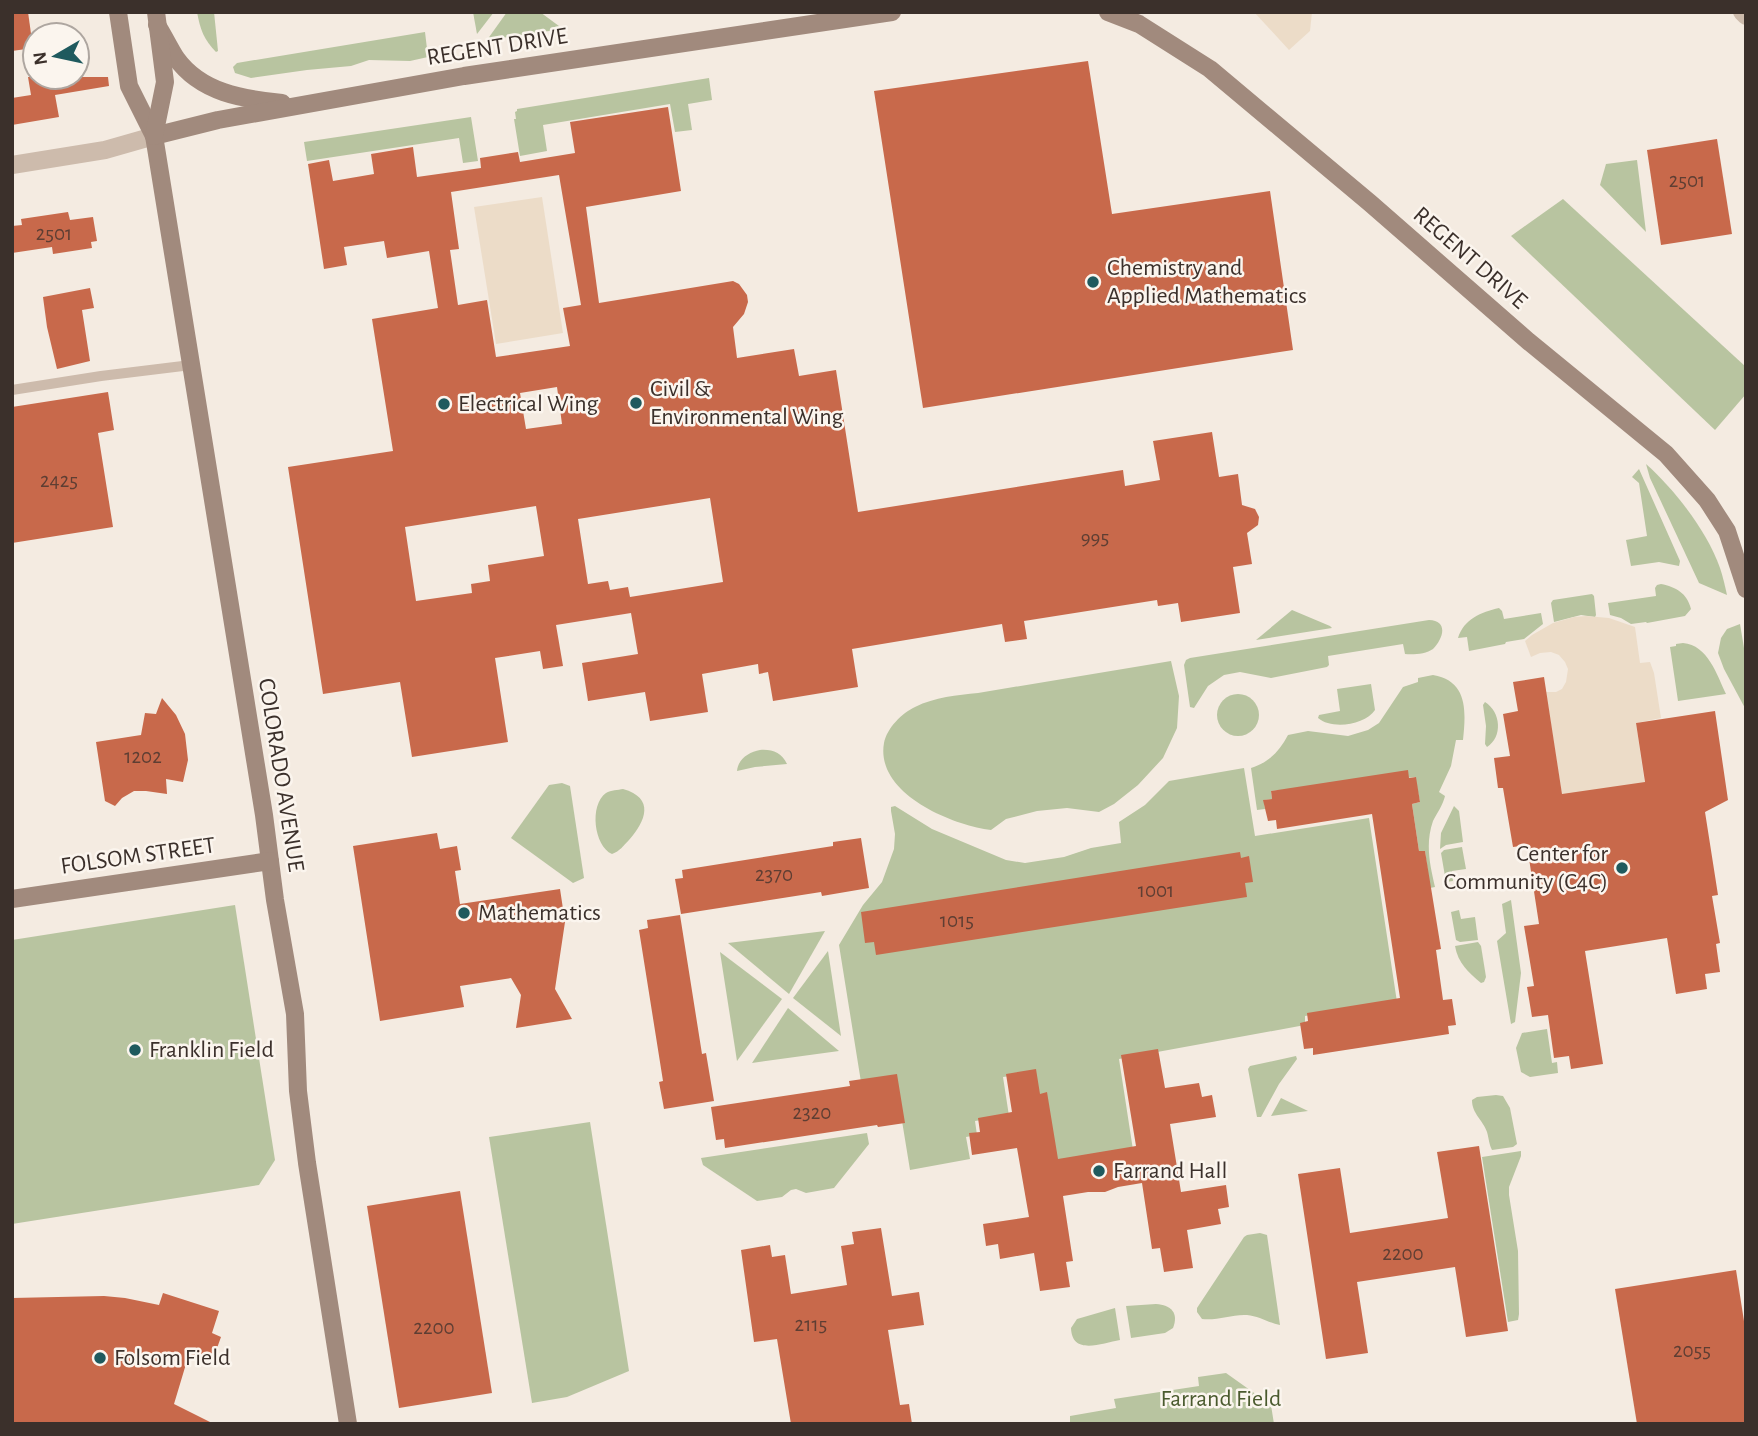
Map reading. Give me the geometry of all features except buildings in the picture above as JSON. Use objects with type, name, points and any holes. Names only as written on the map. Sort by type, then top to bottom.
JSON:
[{"type":"street","name":"COLORADO AVENUE","points":[[118,12],[130,86],[154,136],[295,1014],[297,1080],[307,1163],[348,1424]]},
{"type":"street","name":"REGENT DRIVE","points":[[154,136],[200,124],[479,73],[892,12]]},
{"type":"street","name":"REGENT DRIVE","points":[[1108,12],[1139,24],[1210,69],[1390,220],[1528,341],[1666,454],[1707,500],[1727,530],[1744,581]]},
{"type":"street","name":"COLORADO AVENUE","points":[[154,136],[165,82],[157,19]]},
{"type":"street","points":[[157,19],[182,65],[213,89],[238,97],[301,105]]},
{"type":"street","points":[[12,165],[105,150],[154,136]]},
{"type":"street","name":"FOLSOM STREET","points":[[12,899],[270,861]]},
{"type":"lane","points":[[12,390],[191,365]]},
{"type":"green space","points":[[197,12],[214,12],[218,51],[216,52],[206,39]]},
{"type":"green space","points":[[473,12],[494,12],[477,34]]},
{"type":"green space","points":[[507,12],[540,12],[563,29],[487,40]]},
{"type":"green space","points":[[425,32],[428,57],[410,61],[369,60],[351,66],[251,78],[235,73],[233,67],[237,63]]},
{"type":"green space","points":[[709,78],[712,100],[688,104],[692,130],[675,132],[670,104],[543,125],[547,151],[520,156],[514,119],[517,109]]},
{"type":"green space","points":[[471,117],[478,161],[463,163],[459,138],[307,161],[304,142]]},
{"type":"green space","points":[[1637,160],[1646,232],[1600,185],[1606,164]]},
{"type":"green space","points":[[1563,199],[1746,367],[1746,394],[1715,430],[1511,236]]},
{"type":"green space","points":[[1646,464],[1668,486],[1699,526],[1721,571],[1727,595],[1699,583]]},
{"type":"green space","points":[[1639,469],[1680,561],[1679,566],[1659,562],[1631,566],[1626,540],[1647,536],[1639,483],[1632,477]]},
{"type":"green space","points":[[1661,584],[1676,589],[1687,599],[1691,609],[1685,616],[1631,624],[1610,615],[1608,603],[1656,596],[1655,588]]},
{"type":"green space","points":[[1592,594],[1595,617],[1581,615],[1554,622],[1551,603],[1553,600]]},
{"type":"green space","points":[[1499,608],[1504,619],[1541,613],[1543,624],[1524,639],[1469,651],[1467,637],[1458,638],[1464,626],[1480,614]]},
{"type":"green space","points":[[1292,610],[1332,628],[1256,640]]},
{"type":"green space","points":[[1429,620],[1439,624],[1442,631],[1437,645],[1427,652],[1405,654],[1403,644],[1328,656],[1327,667],[1271,678],[1240,672],[1224,675],[1208,686],[1194,708],[1190,707],[1184,665],[1190,658]]},
{"type":"green space","points":[[1740,624],[1746,660],[1746,710],[1718,653],[1721,638],[1727,629]]},
{"type":"green space","points":[[1683,643],[1692,645],[1705,655],[1726,694],[1678,701],[1670,647]]},
{"type":"green space","points":[[1171,661],[1179,696],[1177,728],[1163,758],[1138,785],[1099,812],[1067,808],[1037,811],[1006,819],[991,830],[975,827],[937,813],[919,803],[891,777],[884,761],[884,743],[892,727],[910,710],[930,701]]},
{"type":"green space","points":[[1433,675],[1453,684],[1459,691],[1464,708],[1463,740],[1456,740],[1451,766],[1439,792],[1445,796],[1433,821],[1429,838],[1435,887],[1430,888],[1425,851],[1419,851],[1412,804],[1420,802],[1415,777],[1271,791],[1272,799],[1264,800],[1265,809],[1257,810],[1251,768],[1273,756],[1288,735],[1308,731],[1348,736],[1368,730],[1379,723],[1403,687],[1418,682],[1418,678]]},
{"type":"green space","points":[[1371,684],[1375,710],[1364,719],[1340,725],[1318,718],[1319,715],[1340,711],[1337,689]]},
{"type":"green space","points":[[1238,694],[1253,700],[1259,715],[1253,730],[1238,736],[1223,730],[1217,715],[1223,700]]},
{"type":"green space","points":[[1485,702],[1494,712],[1498,724],[1496,737],[1487,747],[1483,705]]},
{"type":"green space","points":[[760,750],[776,752],[787,764],[737,771],[739,763],[745,757]]},
{"type":"green space","points":[[1244,768],[1255,836],[1369,818],[1397,1002],[1305,1016],[1305,1025],[1119,1059],[1133,1150],[1055,1162],[1033,1073],[1003,1077],[1009,1116],[975,1121],[977,1135],[966,1137],[970,1159],[910,1170],[895,1078],[861,1082],[839,945],[863,905],[882,882],[894,849],[891,807],[895,806],[932,829],[1006,860],[1025,863],[1121,843],[1119,822],[1145,805],[1169,781]]},
{"type":"green space","points":[[562,783],[570,786],[584,878],[573,883],[511,838],[549,785]]},
{"type":"green space","points":[[623,789],[640,798],[643,818],[635,833],[612,854],[601,843],[598,834],[597,806],[606,793]]},
{"type":"green space","points":[[1454,806],[1459,811],[1463,842],[1440,849],[1441,833]]},
{"type":"green space","points":[[1462,847],[1466,869],[1452,871],[1453,881],[1446,882],[1441,853]]},
{"type":"green space","points":[[1511,900],[1521,973],[1515,1022],[1511,1024],[1497,941],[1506,933],[1502,904]]},
{"type":"green space","name":"Franklin Field","points":[[235,905],[275,1160],[259,1185],[12,1224],[12,940]]},
{"type":"green space","points":[[1459,910],[1461,919],[1475,917],[1478,940],[1456,940],[1451,912]]},
{"type":"green space","points":[[825,931],[789,994],[728,943]]},
{"type":"green space","points":[[1478,942],[1486,977],[1481,983],[1464,967],[1455,946]]},
{"type":"green space","points":[[828,951],[841,1036],[793,998]]},
{"type":"green space","points":[[720,952],[782,999],[737,1061]]},
{"type":"green space","points":[[788,1008],[839,1051],[752,1063]]},
{"type":"green space","points":[[1547,1029],[1552,1063],[1557,1062],[1558,1073],[1530,1077],[1521,1072],[1516,1048],[1522,1033]]},
{"type":"green space","points":[[1296,1056],[1297,1059],[1279,1084],[1261,1117],[1257,1117],[1248,1069],[1250,1066]]},
{"type":"green space","points":[[1503,1096],[1510,1108],[1517,1144],[1492,1150],[1472,1100]]},
{"type":"green space","points":[[1281,1098],[1308,1111],[1271,1116]]},
{"type":"green space","points":[[590,1122],[629,1371],[567,1397],[532,1403],[489,1137]]},
{"type":"green space","points":[[867,1133],[869,1144],[834,1188],[806,1193],[796,1189],[782,1197],[757,1201],[703,1165],[701,1158]]},
{"type":"green space","points":[[1521,1151],[1509,1187],[1518,1251],[1519,1314],[1518,1320],[1508,1322],[1482,1157]]},
{"type":"green space","points":[[1260,1233],[1267,1235],[1280,1325],[1247,1315],[1202,1319],[1197,1308],[1244,1237]]},
{"type":"green space","points":[[1156,1304],[1170,1308],[1175,1318],[1173,1328],[1165,1333],[1131,1338],[1126,1306]]},
{"type":"green space","points":[[1115,1308],[1120,1340],[1089,1346],[1082,1345],[1073,1337],[1071,1328],[1077,1319]]},
{"type":"green space","name":"Farrand Field","points":[[1226,1373],[1271,1405],[1274,1424],[1070,1424],[1070,1416],[1116,1408],[1114,1399],[1199,1386],[1198,1377]]},
{"type":"shaded area","points":[[1254,12],[1312,12],[1310,31],[1289,50]]},
{"type":"shaded area","points":[[542,197],[563,333],[496,344],[474,207]]},
{"type":"shaded area","points":[[1586,616],[1609,618],[1635,627],[1640,663],[1650,662],[1654,673],[1661,718],[1636,723],[1645,785],[1562,795],[1546,692],[1562,689],[1568,669],[1559,655],[1551,652],[1531,657],[1525,641],[1553,623]]},
{"type":"place","name":"Chemistry and Applied Mathematics","points":[[1093,282]]},
{"type":"place","name":"Civil & Environmental Wing","points":[[636,403]]},
{"type":"place","name":"Electrical Wing","points":[[444,404]]},
{"type":"place","name":"Center for Community (C4C)","points":[[1622,868]]},
{"type":"place","name":"Mathematics","points":[[464,913]]},
{"type":"place","name":"Franklin Field","points":[[135,1050]]},
{"type":"place","name":"Farrand Hall","points":[[1099,1171]]},
{"type":"place","name":"Folsom Field","points":[[100,1358]]}]
